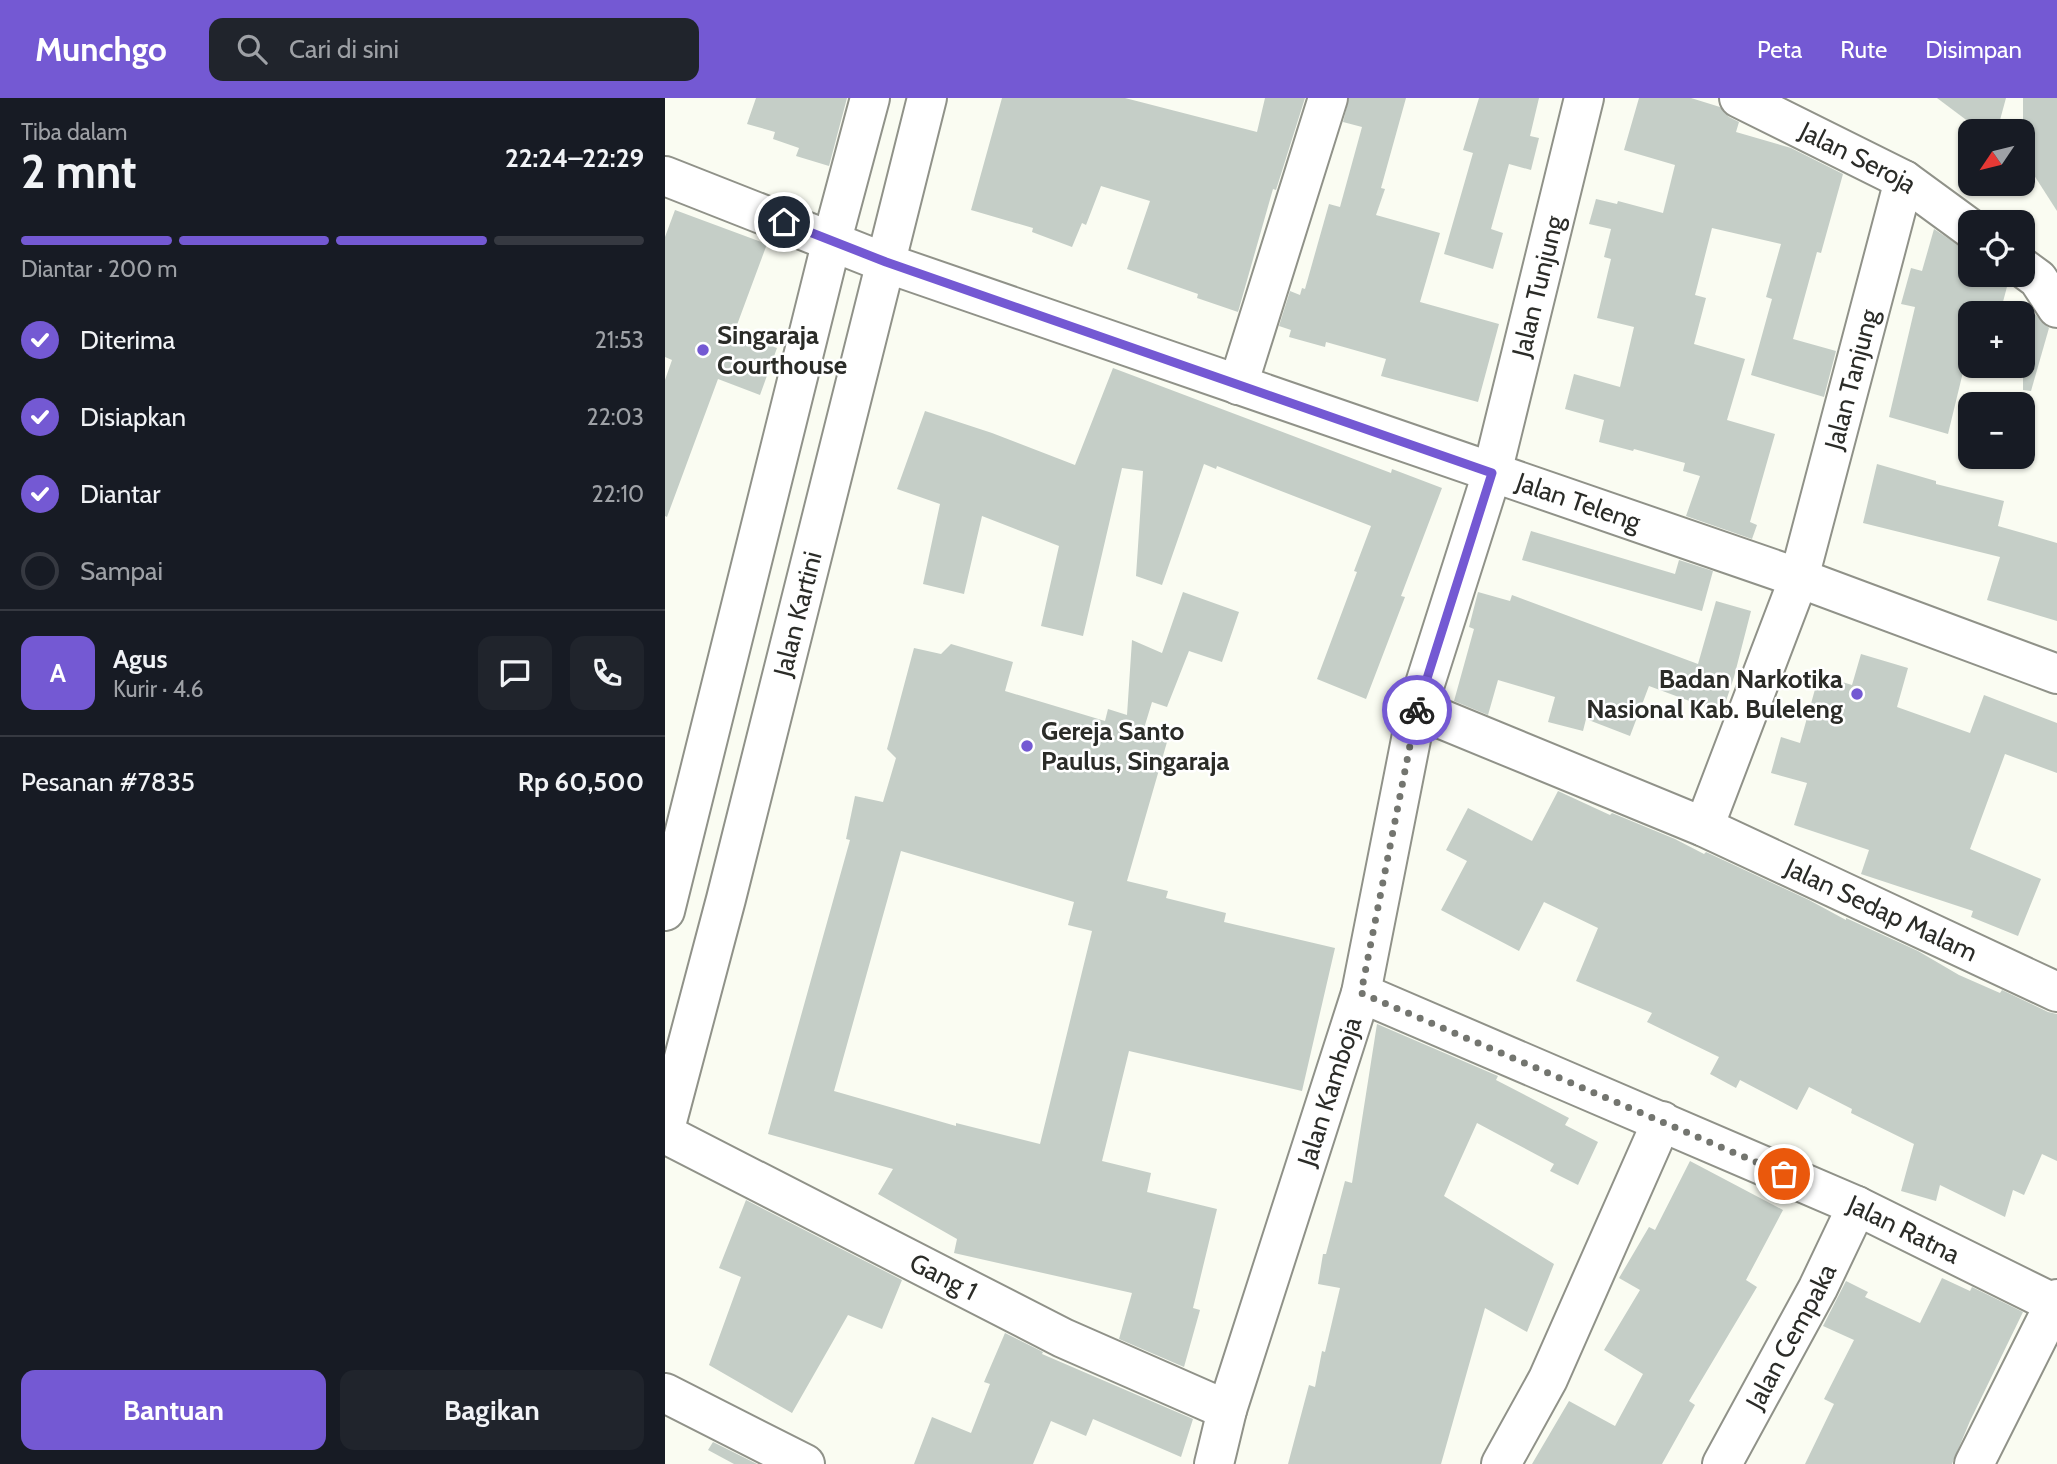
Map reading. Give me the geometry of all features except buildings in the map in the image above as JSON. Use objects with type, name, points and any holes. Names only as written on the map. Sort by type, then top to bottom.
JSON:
[{"type":"street","points":[[665,911],[670,869],[723,678],[870,98]]},
{"type":"street","name":"Jalan Kartini","points":[[665,1131],[726,899],[926,98]]},
{"type":"street","points":[[1238,384],[1328,98]]},
{"type":"street","name":"Jalan Tunjung","points":[[1492,473],[1584,98]]},
{"type":"street","name":"Jalan Seroja","points":[[1739,98],[1904,180],[1958,219]]},
{"type":"street","name":"Jalan Teleng","points":[[665,176],[886,262],[1799,578],[2057,674]]},
{"type":"street","name":"Jalan Tanjung","points":[[1799,578],[1904,180]]},
{"type":"street","points":[[2035,277],[2057,308]]},
{"type":"street","points":[[775,469],[830,484]]},
{"type":"street","name":"Jalan Kamboja","points":[[1214,1464],[1227,1410],[1361,993],[1417,709],[1492,473]]},
{"type":"street","points":[[1704,827],[1799,578]]},
{"type":"street","points":[[723,678],[777,695]]},
{"type":"street","name":"Jalan Sedap Malam","points":[[1417,709],[1704,827],[2057,992]]},
{"type":"street","points":[[670,869],[726,899]]},
{"type":"street","name":"Jalan Ratna","points":[[1361,993],[1857,1206],[2057,1302]]},
{"type":"street","points":[[1501,1464],[1548,1379],[1662,1121]]},
{"type":"street","name":"Gang 1","points":[[665,1131],[1063,1338],[1227,1410]]},
{"type":"street","name":"Jalan Cempaka","points":[[1722,1464],[1818,1289],[1857,1206]]},
{"type":"street","points":[[1974,1464],[2057,1302]]},
{"type":"street","points":[[665,1394],[805,1464]]},
{"type":"way so far","points":[[1417,710],[1361,993],[1784,1174]]},
{"type":"place","name":"Singaraja Courthouse","points":[[703,350]]},
{"type":"place","name":"Badan Narkotika Nasional Kab. Buleleng","points":[[1857,694]]},
{"type":"place","name":"Gereja Santo Paulus, Singaraja","points":[[1027,746]]},
{"type":"route","points":[[784,222],[886,262],[1492,473],[1417,710]]}]
